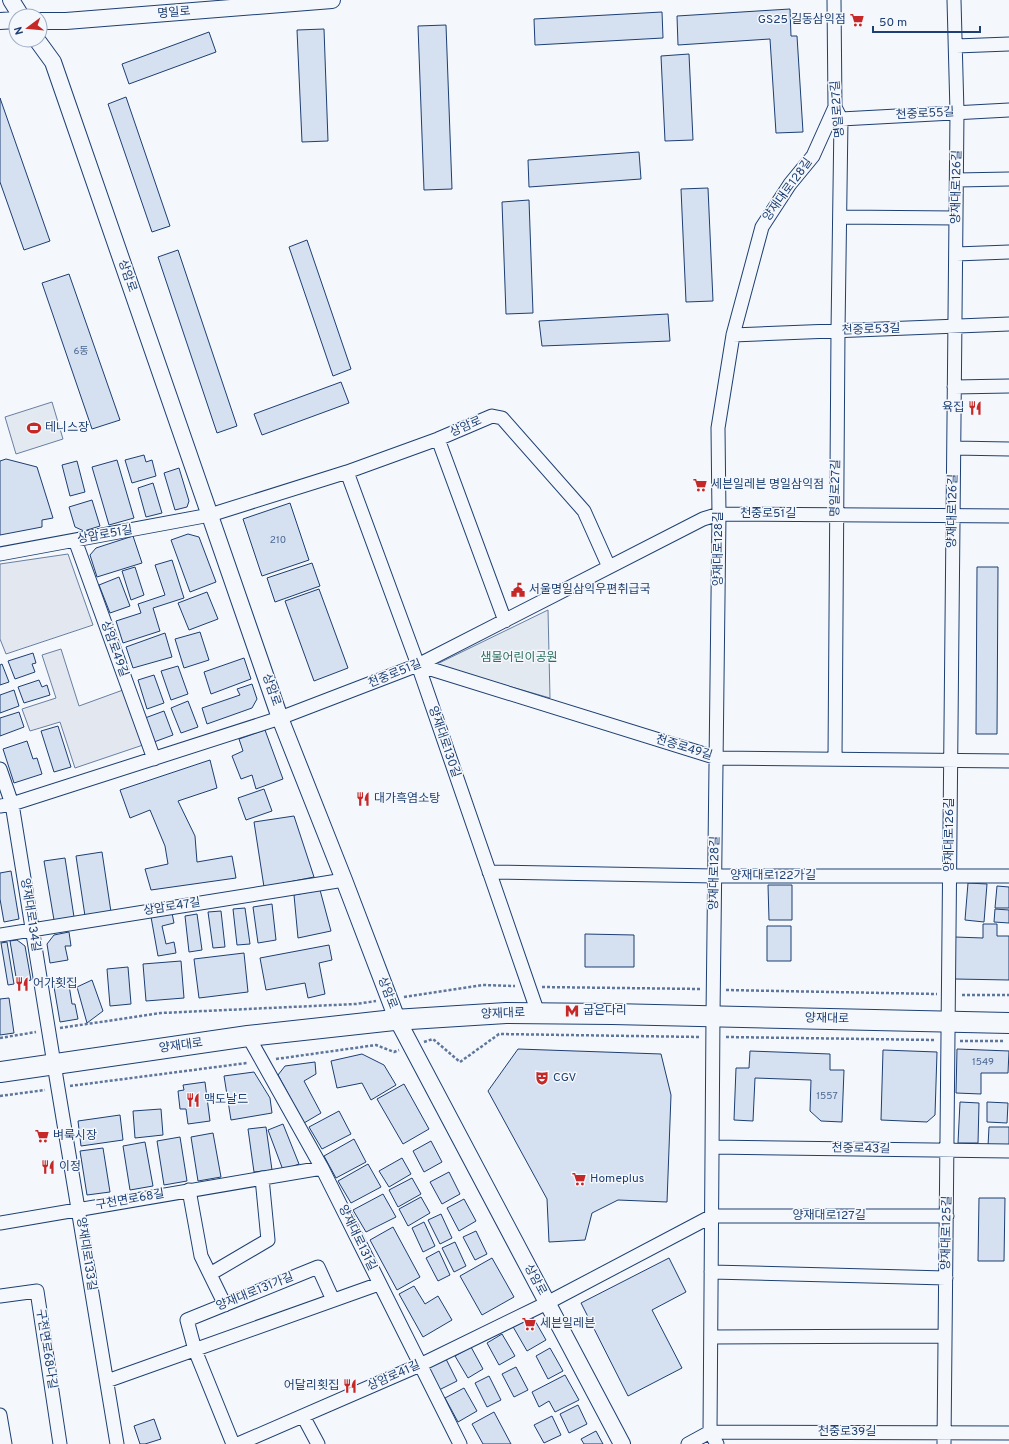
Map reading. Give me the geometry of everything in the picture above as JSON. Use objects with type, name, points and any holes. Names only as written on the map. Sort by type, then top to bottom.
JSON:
[{"type":"main road","name":"양재대로","points":[[0,1072],[248,1036],[397,1019],[506,1013],[713,1016],[949,1031],[1009,1023]]},
{"type":"street","name":"명일로","points":[[48,21],[66,21],[332,0]]},
{"type":"street","name":"명일로27길","points":[[834,0],[840,217],[836,515],[835,759]]},
{"type":"street","name":"양재대로126길","points":[[949,1031],[954,387],[958,112],[954,0]]},
{"type":"street","points":[[956,46],[1009,44]]},
{"type":"street","name":"상암로","points":[[43,48],[53,62],[280,718],[397,1019],[622,1444]]},
{"type":"street","name":"천중로55길","points":[[838,113],[1009,110]]},
{"type":"street","name":"양재대로128길","points":[[713,1016],[717,758],[719,514],[718,428],[733,335],[762,227],[790,184],[812,156],[838,113]]},
{"type":"street","points":[[957,180],[1009,179]]},
{"type":"street","points":[[840,217],[956,218]]},
{"type":"street","points":[[956,254],[1009,252]]},
{"type":"street","name":"천중로53길","points":[[733,335],[1009,324]]},
{"type":"street","points":[[954,387],[1009,386]]},
{"type":"street","name":"상암로","points":[[210,515],[347,472],[438,439],[492,416],[502,418],[584,511],[609,567]]},
{"type":"street","points":[[438,439],[505,621]]},
{"type":"street","points":[[954,448],[1009,449]]},
{"type":"street","name":"양재대로130길","points":[[347,472],[418,665],[538,1013]]},
{"type":"street","name":"천중로51길","points":[[280,718],[418,665],[703,519],[719,514],[1009,516]]},
{"type":"street","name":"상암로51길","points":[[0,554],[210,515]]},
{"type":"street","name":"상암로49길","points":[[75,540],[154,758]]},
{"type":"street","name":"천중로49길","points":[[418,665],[717,758],[1009,761]]},
{"type":"street","points":[[6,805],[280,718]]},
{"type":"street","name":"양재대로134길","points":[[0,769],[32,930],[54,1064]]},
{"type":"street","name":"양재대로122가길","points":[[489,872],[715,876],[1009,876]]},
{"type":"street","name":"상암로47길","points":[[0,935],[344,880]]},
{"type":"street","points":[[713,1016],[710,1432],[717,1444]]},
{"type":"street","name":"양재대로125길","points":[[944,1438],[949,1031]]},
{"type":"street","name":"양재대로131길","points":[[248,1036],[322,1168],[460,1444]]},
{"type":"street","name":"양재대로133길","points":[[54,1064],[117,1444]]},
{"type":"street","name":"천중로43길","points":[[712,1147],[1009,1151]]},
{"type":"street","name":"구천면로68길","points":[[0,1223],[322,1168]]},
{"type":"street","points":[[210,1274],[268,1240],[262,1178]]},
{"type":"street","points":[[189,1190],[201,1256],[225,1305]]},
{"type":"street","name":"상암로41길","points":[[238,1444],[420,1365],[547,1302],[712,1216]]},
{"type":"street","name":"양재대로127길","points":[[712,1216],[947,1216]]},
{"type":"street","name":"양재대로131가길","points":[[194,1350],[186,1320],[318,1267],[333,1300]]},
{"type":"street","points":[[711,1272],[946,1278]]},
{"type":"street","points":[[107,1381],[379,1284]]},
{"type":"street","name":"구천면로68나길","points":[[0,1296],[37,1290],[60,1444]]},
{"type":"street","points":[[711,1337],[945,1336]]},
{"type":"street","points":[[194,1350],[233,1444]]},
{"type":"street","points":[[0,1415],[2,1436]]},
{"type":"street","points":[[303,1416],[318,1444]]},
{"type":"street","name":"천중로39길","points":[[688,1444],[710,1432],[827,1438],[944,1438],[1009,1433]]},
{"type":"path","points":[[0,1096],[376,1045],[394,1052],[433,1039],[460,1062],[499,1034],[713,1037],[949,1031],[1009,1042]]},
{"type":"green space","name":"테니스장","points":[[52,402],[63,439],[16,454],[5,417]]},
{"type":"green space","name":"샘물어린이공원","points":[[548,610],[550,698],[435,665]]},
{"type":"shaded area","points":[[68,554],[93,625],[6,654],[0,639],[0,564]]},
{"type":"shaded area","points":[[61,649],[79,706],[123,690],[143,745],[75,768],[60,722],[30,731],[22,709],[56,698],[42,655]]},
{"type":"building","points":[[790,9],[791,36],[797,36],[803,132],[776,133],[770,39],[678,45],[677,16]]},
{"type":"building","points":[[662,12],[663,38],[535,45],[534,19]]},
{"type":"building","points":[[446,25],[452,189],[424,190],[418,26]]},
{"type":"building","points":[[324,29],[328,141],[302,142],[297,30]]},
{"type":"building","points":[[209,32],[216,52],[129,84],[122,64]]},
{"type":"building","points":[[689,54],[693,140],[665,141],[661,56]]},
{"type":"building","points":[[126,97],[170,226],[152,232],[108,104]]},
{"type":"building","points":[[0,98],[50,241],[24,250],[0,182]]},
{"type":"building","points":[[639,152],[641,179],[529,187],[528,160]]},
{"type":"building","points":[[708,188],[713,301],[686,302],[681,189]]},
{"type":"building","points":[[529,200],[533,313],[506,314],[502,202]]},
{"type":"building","points":[[307,240],[351,369],[333,376],[289,247]]},
{"type":"building","points":[[178,250],[237,426],[217,433],[158,257]]},
{"type":"building","points":[[69,274],[120,420],[92,429],[42,283]]},
{"type":"building","points":[[668,314],[670,341],[542,346],[539,321]]},
{"type":"building","points":[[341,382],[349,403],[262,435],[254,414]]},
{"type":"building","points":[[144,455],[146,462],[152,460],[156,476],[132,483],[125,460]]},
{"type":"building","points":[[6,459],[37,467],[53,518],[42,520],[42,527],[0,535],[0,461]]},
{"type":"building","points":[[117,460],[134,518],[109,525],[92,467]]},
{"type":"building","points":[[77,461],[85,492],[70,496],[62,465]]},
{"type":"building","points":[[179,468],[189,501],[187,507],[175,510],[164,473]]},
{"type":"building","points":[[153,483],[162,513],[146,517],[138,488]]},
{"type":"building","points":[[92,500],[100,526],[84,531],[75,527],[69,507]]},
{"type":"building","points":[[290,503],[309,560],[262,576],[243,519]]},
{"type":"building","points":[[188,534],[199,537],[216,582],[190,592],[171,540]]},
{"type":"building","points":[[133,536],[142,563],[97,577],[90,555],[96,548]]},
{"type":"building","points":[[172,560],[184,598],[153,608],[160,631],[123,643],[116,621],[141,613],[138,604],[165,595],[155,565]]},
{"type":"building","points":[[312,563],[320,586],[275,602],[267,578]]},
{"type":"building","points":[[135,567],[144,595],[131,600],[122,571]]},
{"type":"building","points":[[977,567],[998,567],[997,734],[976,734]]},
{"type":"building","points":[[119,577],[130,606],[110,613],[99,585]]},
{"type":"building","points":[[319,589],[348,668],[314,681],[285,601]]},
{"type":"building","points":[[207,592],[218,619],[189,630],[178,603]]},
{"type":"building","points":[[200,632],[209,660],[184,668],[175,639]]},
{"type":"building","points":[[165,633],[172,657],[133,668],[126,647]]},
{"type":"building","points":[[33,653],[36,663],[32,664],[35,672],[15,679],[8,661]]},
{"type":"building","points":[[244,658],[251,679],[211,694],[204,672]]},
{"type":"building","points":[[2,664],[9,682],[0,685],[0,665]]},
{"type":"building","points":[[178,666],[188,694],[171,700],[161,671]]},
{"type":"building","points":[[154,675],[164,703],[147,709],[138,680]]},
{"type":"building","points":[[39,680],[42,687],[47,685],[50,695],[24,703],[18,687]]},
{"type":"building","points":[[252,684],[257,699],[252,708],[207,724],[202,708],[240,695],[237,689]]},
{"type":"building","points":[[14,690],[19,706],[0,713],[0,695]]},
{"type":"building","points":[[188,701],[198,727],[181,733],[171,708]]},
{"type":"building","points":[[164,711],[173,735],[154,742],[145,718]]},
{"type":"building","points":[[19,712],[24,727],[0,736],[0,718]]},
{"type":"building","points":[[58,726],[71,767],[54,772],[41,731]]},
{"type":"building","points":[[265,730],[283,779],[256,789],[252,775],[241,779],[232,756],[243,751],[239,739]]},
{"type":"building","points":[[27,741],[33,759],[37,758],[42,774],[14,783],[3,749]]},
{"type":"building","points":[[210,760],[217,788],[178,801],[195,836],[197,862],[232,856],[236,878],[151,890],[145,869],[168,864],[165,846],[150,810],[130,818],[120,790]]},
{"type":"building","points":[[264,789],[272,811],[246,820],[238,798]]},
{"type":"building","points":[[294,816],[314,877],[264,887],[254,822]]},
{"type":"building","points":[[102,852],[111,912],[85,916],[76,856]]},
{"type":"building","points":[[65,858],[74,917],[54,920],[44,861]]},
{"type":"building","points":[[11,871],[19,919],[4,922],[0,899],[0,873]]},
{"type":"building","points":[[968,883],[987,884],[984,922],[965,920]]},
{"type":"building","points":[[768,885],[792,885],[792,920],[769,920]]},
{"type":"building","points":[[997,886],[1009,887],[1009,908],[995,908]]},
{"type":"building","points":[[320,890],[331,931],[298,938],[294,895]]},
{"type":"building","points":[[272,904],[276,940],[258,943],[253,907]]},
{"type":"building","points":[[245,908],[250,944],[237,945],[233,909]]},
{"type":"building","points":[[995,909],[1009,910],[1009,923],[994,922]]},
{"type":"building","points":[[221,911],[225,947],[213,948],[208,912]]},
{"type":"building","points":[[172,913],[174,923],[162,926],[166,944],[174,942],[176,953],[158,956],[151,917]]},
{"type":"building","points":[[197,914],[202,950],[189,952],[185,916]]},
{"type":"building","points":[[983,924],[997,924],[997,936],[1009,936],[1009,980],[955,979],[955,937],[983,938]]},
{"type":"building","points":[[767,926],[791,926],[791,961],[767,961]]},
{"type":"building","points":[[69,932],[71,946],[65,946],[68,960],[50,963],[47,944],[54,935]]},
{"type":"building","points":[[585,934],[634,935],[634,967],[585,967]]},
{"type":"building","points":[[17,940],[25,946],[31,980],[17,983],[10,941]]},
{"type":"building","points":[[7,942],[14,984],[8,985],[1,943]]},
{"type":"building","points":[[329,945],[332,960],[319,963],[325,994],[308,998],[305,983],[266,990],[260,958]]},
{"type":"building","points":[[244,953],[248,992],[199,998],[194,959]]},
{"type":"building","points":[[181,961],[184,998],[146,1001],[143,964]]},
{"type":"building","points":[[128,967],[131,1004],[110,1006],[107,969]]},
{"type":"building","points":[[68,979],[72,1004],[75,1004],[78,1019],[60,1022],[53,981]]},
{"type":"building","points":[[92,980],[103,1011],[87,1023],[77,987]]},
{"type":"building","points":[[9,998],[14,1033],[0,1035],[0,999]]},
{"type":"building","points":[[518,1049],[661,1054],[671,1095],[667,1202],[618,1200],[592,1213],[585,1240],[549,1242],[547,1199],[488,1091]]},
{"type":"building","points":[[957,1049],[1009,1051],[1008,1073],[981,1073],[981,1094],[956,1093]]},
{"type":"building","points":[[883,1050],[937,1052],[935,1115],[927,1122],[881,1120]]},
{"type":"building","points":[[750,1051],[830,1054],[830,1070],[844,1070],[842,1122],[821,1121],[810,1111],[811,1080],[755,1078],[753,1121],[734,1120],[736,1068],[749,1068]]},
{"type":"building","points":[[362,1054],[384,1065],[396,1085],[371,1100],[362,1083],[337,1088],[331,1061]]},
{"type":"building","points":[[315,1062],[316,1074],[304,1081],[321,1113],[304,1123],[278,1075],[285,1066]]},
{"type":"building","points":[[254,1072],[270,1098],[272,1113],[231,1120],[224,1076]]},
{"type":"building","name":"맥도날드","points":[[205,1082],[210,1121],[188,1124],[186,1109],[180,1109],[178,1091],[184,1090],[183,1085]]},
{"type":"building","points":[[404,1084],[429,1129],[403,1144],[377,1099]]},
{"type":"building","points":[[960,1102],[979,1103],[978,1143],[958,1143]]},
{"type":"building","points":[[987,1102],[1008,1103],[1007,1123],[987,1122]]},
{"type":"building","points":[[161,1109],[163,1135],[135,1138],[133,1111]]},
{"type":"building","points":[[339,1111],[351,1134],[322,1149],[309,1127]]},
{"type":"building","points":[[120,1115],[123,1140],[81,1146],[78,1121]]},
{"type":"building","points":[[283,1124],[299,1164],[283,1170],[268,1130]]},
{"type":"building","points":[[266,1127],[272,1170],[254,1172],[248,1129]]},
{"type":"building","points":[[989,1127],[1009,1127],[1009,1147],[988,1146]]},
{"type":"building","points":[[213,1133],[221,1177],[198,1181],[191,1137]]},
{"type":"building","points":[[180,1137],[187,1181],[164,1185],[157,1141]]},
{"type":"building","points":[[354,1139],[366,1162],[336,1178],[324,1156]]},
{"type":"building","points":[[431,1141],[442,1162],[424,1172],[413,1151]]},
{"type":"building","points":[[145,1142],[153,1186],[130,1190],[123,1146]]},
{"type":"building","points":[[103,1148],[110,1192],[87,1195],[80,1151]]},
{"type":"building","points":[[402,1158],[411,1174],[389,1187],[379,1171]]},
{"type":"building","points":[[368,1164],[381,1187],[351,1203],[338,1181]]},
{"type":"building","points":[[449,1172],[460,1194],[442,1204],[430,1182]]},
{"type":"building","points":[[412,1178],[421,1194],[398,1207],[389,1190]]},
{"type":"building","points":[[383,1194],[396,1217],[366,1232],[353,1210]]},
{"type":"building","points":[[421,1197],[430,1213],[408,1226],[399,1209]]},
{"type":"building","points":[[979,1198],[1005,1198],[1004,1261],[978,1261]]},
{"type":"building","points":[[464,1199],[476,1221],[459,1231],[447,1208]]},
{"type":"building","points":[[441,1214],[452,1238],[440,1244],[428,1220]]},
{"type":"building","points":[[424,1222],[435,1246],[423,1252],[412,1228]]},
{"type":"building","points":[[393,1227],[420,1277],[397,1290],[370,1240]]},
{"type":"building","points":[[476,1231],[487,1254],[475,1260],[463,1237]]},
{"type":"building","points":[[455,1242],[466,1266],[454,1272],[442,1248]]},
{"type":"building","points":[[439,1251],[450,1275],[438,1281],[426,1258]]},
{"type":"building","points":[[492,1258],[514,1297],[482,1315],[460,1276]]},
{"type":"building","points":[[669,1258],[686,1292],[652,1310],[682,1368],[628,1396],[581,1303]]},
{"type":"building","points":[[414,1286],[425,1304],[438,1296],[452,1320],[423,1337],[399,1294]]},
{"type":"building","points":[[527,1317],[534,1319],[546,1340],[527,1351],[512,1325]]},
{"type":"building","points":[[502,1334],[515,1356],[499,1365],[487,1343]]},
{"type":"building","points":[[471,1347],[483,1369],[468,1378],[455,1356]]},
{"type":"building","points":[[550,1348],[563,1371],[548,1379],[536,1356]]},
{"type":"building","points":[[446,1359],[457,1381],[439,1390],[428,1368]]},
{"type":"building","points":[[516,1367],[528,1390],[514,1397],[502,1374]]},
{"type":"building","points":[[565,1375],[579,1400],[555,1412],[549,1401],[539,1407],[532,1392]]},
{"type":"building","points":[[489,1376],[501,1400],[487,1407],[475,1383]]},
{"type":"building","points":[[464,1388],[477,1411],[458,1422],[445,1398]]},
{"type":"building","points":[[578,1405],[587,1424],[569,1433],[560,1414]]},
{"type":"building","points":[[494,1412],[511,1444],[483,1444],[472,1424]]},
{"type":"building","points":[[552,1416],[561,1435],[544,1443],[534,1425]]},
{"type":"building","points":[[154,1419],[161,1439],[140,1444],[134,1426]]},
{"type":"building","points":[[596,1431],[603,1444],[584,1444],[581,1439]]},
{"type":"place","name":"GS25 길동삼익점","points":[[857,20]]},
{"type":"place","name":"육집","points":[[975,408]]},
{"type":"place","name":"테니스장","points":[[34,428]]},
{"type":"place","name":"세븐일레븐 명일삼익점","points":[[700,485]]},
{"type":"place","name":"서울명일삼익우편취급국","points":[[518,590]]},
{"type":"place","name":"대가흑염소탕","points":[[363,799]]},
{"type":"place","name":"어가횟집","points":[[22,984]]},
{"type":"place","name":"굽은다리","points":[[572,1011]]},
{"type":"place","name":"CGV","points":[[542,1078]]},
{"type":"place","name":"맥도날드","points":[[193,1100]]},
{"type":"place","name":"벼룩시장","points":[[42,1136]]},
{"type":"place","name":"이정","points":[[48,1167]]},
{"type":"place","name":"Homeplus","points":[[579,1179]]},
{"type":"place","name":"세븐일레븐","points":[[529,1324]]},
{"type":"place","name":"어달리횟집","points":[[350,1386]]}]
